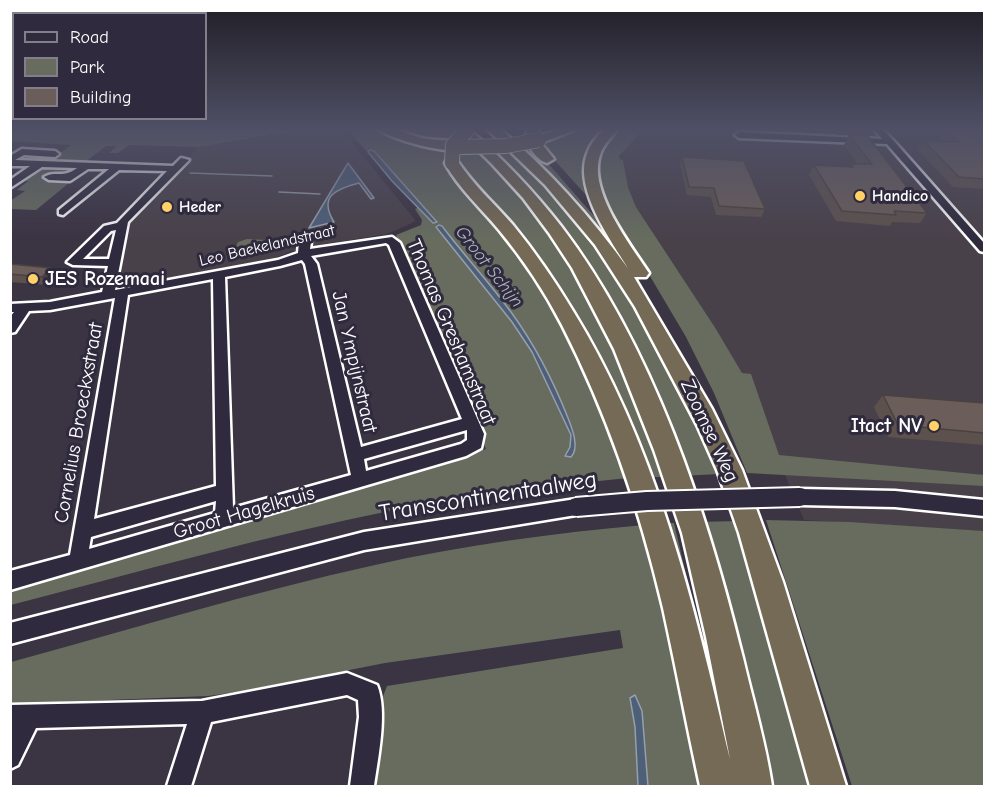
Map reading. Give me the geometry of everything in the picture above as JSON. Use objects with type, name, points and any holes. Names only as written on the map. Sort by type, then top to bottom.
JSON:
[{"type":"highway","points":[[453,165],[459,178],[506,227],[534,263],[570,324],[609,399],[637,466],[664,550],[718,786]]},
{"type":"highway","points":[[504,165],[549,219],[611,318],[640,381],[672,463],[700,546],[754,786]]},
{"type":"highway","name":"Zoomse Weg","points":[[536,165],[582,215],[642,301],[723,453],[750,525],[799,680],[828,786]]},
{"type":"highway","points":[[554,165],[579,191],[630,256]]},
{"type":"highway","points":[[592,165],[590,174],[594,191],[694,374],[708,404],[723,453]]},
{"type":"street","points":[[10,185],[38,165]]},
{"type":"street","points":[[67,165],[175,169]]},
{"type":"street","points":[[115,263],[73,262],[108,228],[121,226],[128,215],[179,165]]},
{"type":"street","points":[[910,165],[984,249]]},
{"type":"street","points":[[49,177],[70,178],[86,166]]},
{"type":"street","points":[[63,212],[117,167]]},
{"type":"street","name":"Cornelius Broeckxstraat","points":[[78,561],[115,294],[115,263],[121,226]]},
{"type":"street","name":"Leo Baekelandstraat","points":[[10,308],[50,306],[280,263],[305,249],[329,248],[388,239]]},
{"type":"street","name":"Thomas Greshamstraat","points":[[388,239],[394,243],[476,434],[475,443]]},
{"type":"street","name":"Jan Ympijnstraat","points":[[305,249],[311,264],[360,479]]},
{"type":"street","points":[[219,274],[224,519]]},
{"type":"street","points":[[10,329],[25,307]]},
{"type":"street","points":[[355,455],[471,423]]},
{"type":"street","name":"Groot Hagelkruis","points":[[10,581],[466,449],[475,443]]},
{"type":"street","name":"Groot Hagelkruis","points":[[82,531],[225,491]]},
{"type":"street","name":"Transcontinentaalweg","points":[[10,634],[190,585],[364,542],[576,507],[647,501],[801,497],[895,499],[984,508]]},
{"type":"street","points":[[10,757],[20,717],[202,712],[347,684],[369,693],[370,717],[362,786]]},
{"type":"street","points":[[179,786],[202,712]]},
{"type":"shaded area","points":[[181,165],[370,165],[415,220],[387,234],[313,246],[275,258],[118,288],[125,221]]},
{"type":"shaded area","points":[[624,165],[984,165],[984,531],[804,520],[742,373],[636,207],[628,187]]},
{"type":"green space","points":[[380,165],[448,165],[460,187],[511,245],[548,299],[578,357],[628,478],[511,491],[394,510],[250,543],[11,605],[11,589],[486,449],[396,235],[421,225],[422,220],[415,209],[420,207]]},
{"type":"green space","points":[[462,165],[494,165],[530,204],[573,267],[607,334],[636,405],[661,477],[650,477],[596,356],[565,298],[527,244],[485,200],[466,175]]},
{"type":"green space","points":[[508,165],[528,165],[581,221],[658,342],[719,474],[681,476],[590,269],[546,206]]},
{"type":"green space","points":[[542,165],[550,165],[601,224],[633,274],[575,198]]},
{"type":"green space","points":[[559,165],[596,165],[595,205]]},
{"type":"green space","points":[[624,165],[628,187],[636,207],[742,373],[751,374],[779,455],[984,475],[984,486],[747,473],[714,393],[686,337],[602,195],[597,166]]},
{"type":"green space","points":[[44,167],[76,168],[68,173],[52,175],[43,180],[70,182],[36,210],[11,209],[10,201],[25,191],[17,190],[28,181],[24,181]]},
{"type":"green space","points":[[247,239],[288,242],[241,251],[234,250],[238,242]]},
{"type":"green space","points":[[766,520],[849,522],[984,531],[984,786],[852,786]]},
{"type":"green space","points":[[738,521],[795,709],[815,786],[761,786],[745,705],[696,522]]},
{"type":"green space","points":[[664,523],[674,523],[723,733]]},
{"type":"green space","points":[[644,525],[690,717],[702,786],[373,786],[382,699],[387,686],[623,648],[620,630],[385,663],[208,696],[11,704],[11,662],[238,599],[375,565],[509,540]]},
{"type":"water","points":[[347,165],[350,165],[374,198],[371,199],[359,183],[343,188],[332,195],[329,200],[328,206],[334,222],[309,228]]},
{"type":"water","points":[[379,165],[387,165],[437,222],[433,223]]},
{"type":"water","points":[[439,225],[503,301],[536,350],[571,427],[575,449],[571,457],[565,456],[570,447],[571,435],[532,352],[512,322],[436,227]]},
{"type":"water","points":[[635,695],[642,711],[648,786],[638,786],[635,727],[630,698]]},
{"type":"building","points":[[684,165],[746,165],[765,209],[719,206],[714,188],[689,187]]},
{"type":"building","name":"Handico","points":[[814,165],[853,167],[852,165],[890,165],[927,213],[894,211],[896,215],[842,211]]},
{"type":"building","points":[[948,165],[984,165],[984,179],[959,177]]},
{"type":"building","points":[[10,264],[51,268],[42,277],[10,274]]},
{"type":"building","points":[[883,395],[984,403],[984,433],[898,425]]},
{"type":"waterway","points":[[190,173],[272,176]]},
{"type":"waterway","points":[[279,192],[320,194]]},
{"type":"place","name":"Handico","points":[[860,196]]},
{"type":"place","name":"Heder","points":[[167,207]]},
{"type":"place","name":"JES Rozemaai","points":[[33,279]]},
{"type":"place","name":"Itact NV","points":[[934,426]]},
{"type":"water label","name":"Groot Schijn","points":[[489,267]]}]
